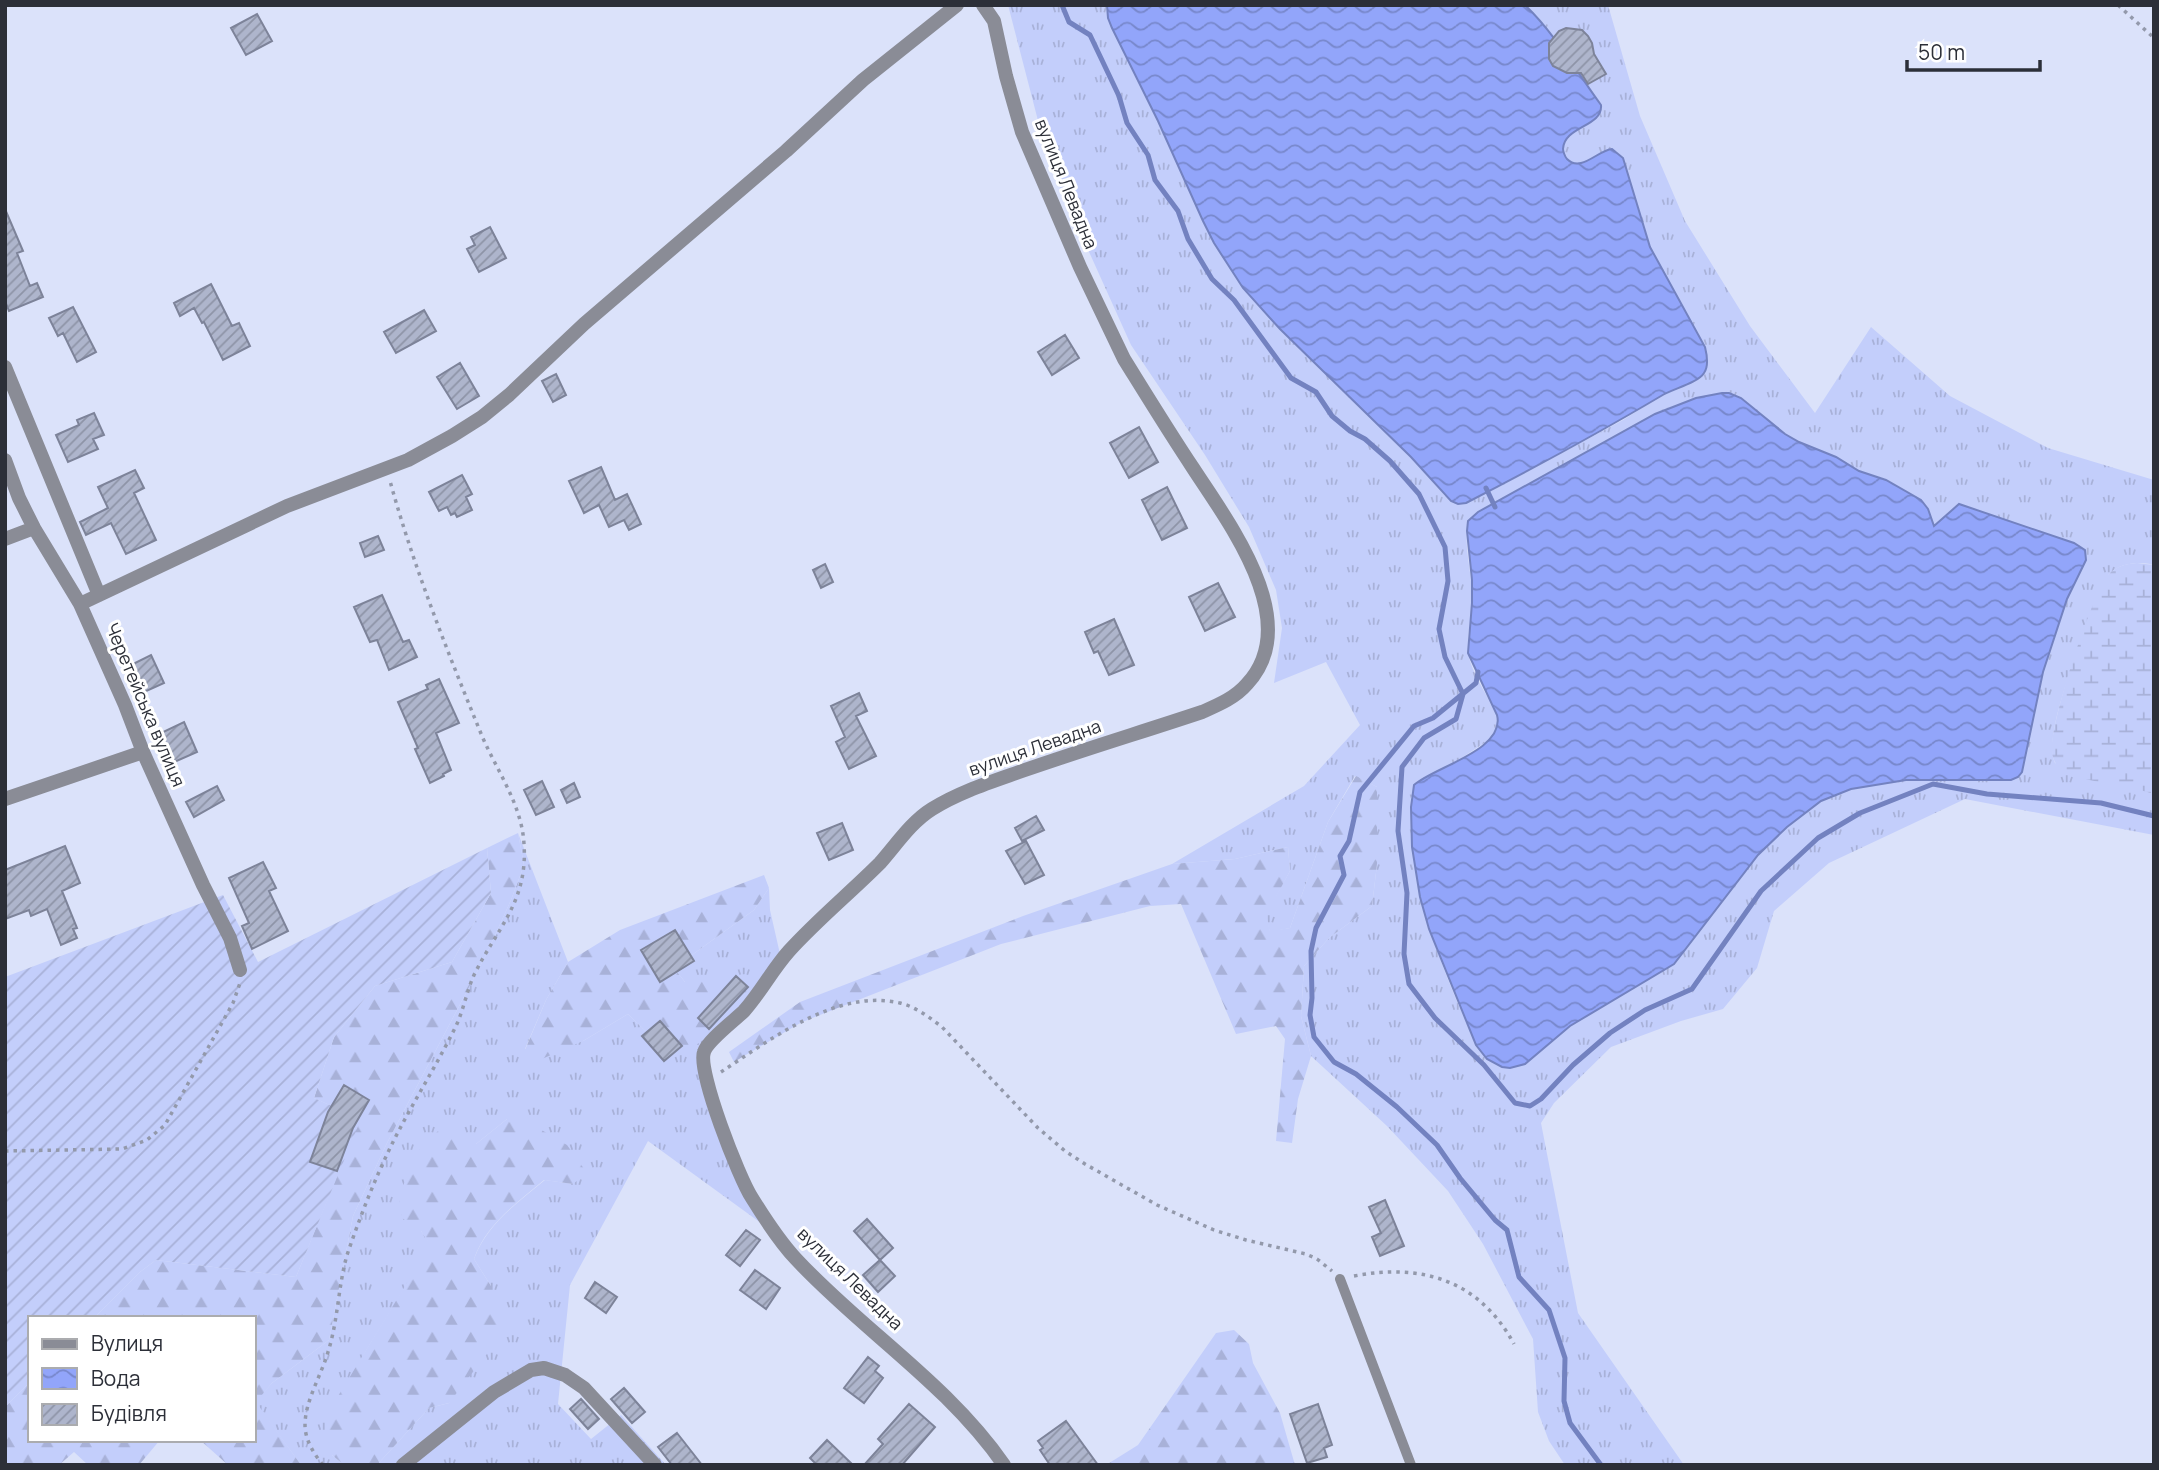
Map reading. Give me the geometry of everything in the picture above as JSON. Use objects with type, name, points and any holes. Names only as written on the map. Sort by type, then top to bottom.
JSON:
[{"type":"street","points":[[80,604],[287,506],[387,469],[452,436],[498,404],[584,324],[775,160],[863,80],[957,5]]},
{"type":"street","name":"вулиця Левадна","points":[[983,5],[994,20],[1022,132],[1111,335],[1228,521],[1258,581],[1267,613],[1266,644],[1257,671],[1248,683],[1224,702],[1202,712],[982,785],[923,815],[873,869],[785,955],[751,1002],[704,1049],[703,1061],[729,1146],[747,1189],[788,1248],[835,1296],[937,1386],[972,1423],[1004,1465]]},
{"type":"street","points":[[5,367],[99,596]]},
{"type":"street","name":"Черетейська вулиця","points":[[5,460],[34,528],[80,604],[203,885],[230,939],[240,970]]},
{"type":"street","points":[[5,539],[34,528]]},
{"type":"street","points":[[5,799],[144,752]]},
{"type":"street","points":[[402,1465],[494,1392],[524,1373],[544,1368],[565,1374],[584,1388],[655,1465]]},
{"type":"lane","points":[[1340,1279],[1411,1465]]},
{"type":"path","points":[[2118,5],[2154,38]]},
{"type":"path","points":[[323,1465],[307,1436],[306,1412],[329,1350],[347,1255],[392,1144],[455,1028],[475,974],[510,915],[518,894],[524,860],[520,819],[483,738],[439,624],[404,531],[387,469]]},
{"type":"path","points":[[5,1151],[122,1149],[148,1140],[165,1125],[233,1003],[239,987],[240,970]]},
{"type":"path","points":[[708,1081],[783,1031],[811,1017],[856,1003],[877,1000],[902,1003],[926,1014],[942,1027],[1038,1128],[1065,1151],[1157,1205],[1214,1230],[1306,1254],[1317,1259],[1340,1279],[1399,1271],[1417,1272],[1443,1279],[1486,1307],[1505,1327],[1514,1344]]},
{"type":"green space","points":[[1008,5],[1107,5],[1112,28],[1159,121],[1203,221],[1243,288],[1280,329],[1411,457],[1445,496],[1491,491],[1705,373],[1705,347],[1650,247],[1623,158],[1616,151],[1604,152],[1578,163],[1565,157],[1562,150],[1566,139],[1596,118],[1602,108],[1556,41],[1525,5],[1608,5],[1640,116],[1685,221],[1750,326],[1815,413],[1871,327],[1950,396],[2048,448],[2154,480],[2154,565],[2130,564],[2109,574],[2071,670],[2055,725],[2052,747],[2055,763],[2085,778],[2138,788],[2154,794],[2154,835],[1965,799],[1829,863],[1774,911],[1757,968],[1723,1009],[1681,1021],[1611,1047],[1554,1103],[1541,1123],[1578,1313],[1684,1465],[1565,1465],[1549,1441],[1538,1412],[1533,1339],[1483,1244],[1448,1191],[1387,1126],[1311,1056],[1301,1016],[1304,966],[1329,938],[1372,906],[1377,864],[1377,787],[1355,776],[1328,822],[1290,928],[1270,932],[1265,915],[1290,871],[1288,847],[1235,859],[1172,864],[1304,786],[1360,725],[1326,662],[1274,683],[1282,628],[1276,590],[1249,527],[1205,455],[1131,345],[1049,163]],"holes":[[[1729,393],[1740,398],[1799,442],[1836,457],[1859,471],[1886,479],[1921,500],[1928,509],[1934,526],[1951,510],[1965,506],[2074,543],[2067,599],[2043,672],[2022,772],[2011,780],[1906,780],[1851,789],[1821,801],[1787,827],[1758,855],[1674,964],[1570,1026],[1525,1064],[1476,1045],[1429,925],[1415,864],[1411,797],[1446,768],[1492,738],[1498,724],[1497,715],[1470,661],[1468,639],[1472,602],[1468,521],[1478,512],[1655,414],[1696,398]]]},
{"type":"green space","points":[[2137,563],[2154,565],[2154,794],[2066,773],[2057,765],[2052,753],[2053,736],[2064,689],[2092,608],[2108,575],[2114,569]]},
{"type":"green space","points":[[1356,776],[1377,787],[1377,864],[1372,906],[1329,938],[1304,966],[1301,1016],[1311,1056],[1298,1099],[1292,1143],[1276,1141],[1285,1039],[1276,1026],[1236,1034],[1181,904],[1150,906],[1001,944],[802,1022],[734,1062],[729,1052],[800,1002],[1023,916],[1172,864],[1235,859],[1288,847],[1290,871],[1266,915],[1270,931],[1290,928],[1328,822]]},
{"type":"green space","points":[[518,833],[568,962],[546,1000],[525,1049],[583,1041],[628,1014],[667,1052],[685,982],[674,968],[754,910],[769,888],[770,910],[780,954],[707,1055],[720,1129],[783,1239],[648,1141],[570,1285],[558,1404],[591,1439],[621,1415],[666,1465],[377,1465],[429,1408],[449,1403],[491,1286],[474,1259],[486,1235],[504,1215],[545,1180],[573,1184],[507,1119],[476,1144],[421,1231],[431,1245],[364,1354],[332,1455],[344,1465],[301,1465],[256,1401],[272,1383],[329,1340],[353,1216],[387,1143],[486,955],[524,865]]},
{"type":"green space","points":[[518,833],[524,865],[486,955],[387,1143],[353,1216],[329,1340],[272,1383],[256,1402],[256,1316],[96,1316],[140,1272],[156,1260],[296,1277],[360,1119],[314,1098],[334,1037],[375,986],[452,962],[491,893],[487,848]]},
{"type":"green space","points":[[487,848],[491,893],[452,962],[375,986],[334,1037],[314,1098],[361,1119],[296,1277],[156,1260],[140,1272],[96,1316],[28,1316],[28,1384],[5,1407],[5,977],[223,895],[258,962]]},
{"type":"green space","points":[[764,875],[769,888],[754,910],[674,968],[685,982],[746,974],[752,992],[735,1016],[684,1054],[667,1052],[628,1014],[583,1041],[535,1062],[525,1050],[546,1000],[568,962],[620,930]]},
{"type":"green space","points":[[507,1119],[523,1119],[567,1145],[587,1173],[573,1184],[544,1180],[503,1215],[479,1246],[474,1259],[491,1286],[500,1316],[486,1355],[449,1403],[429,1408],[377,1465],[344,1465],[332,1455],[324,1433],[332,1406],[430,1245],[421,1231],[402,1218],[399,1196],[416,1153],[438,1131],[476,1144]]},
{"type":"green space","points":[[1234,1330],[1249,1344],[1253,1363],[1280,1413],[1295,1465],[1106,1465],[1138,1445],[1216,1333]]},
{"type":"green space","points":[[28,1384],[28,1442],[158,1442],[139,1465],[88,1465],[74,1452],[59,1465],[5,1465],[5,1407]]},
{"type":"green space","points":[[256,1402],[301,1465],[228,1465],[202,1442],[256,1442]]},
{"type":"water","points":[[1107,5],[1525,5],[1556,41],[1601,105],[1596,118],[1565,141],[1563,149],[1566,157],[1572,163],[1584,162],[1612,149],[1623,158],[1650,247],[1705,347],[1706,370],[1696,380],[1666,393],[1466,503],[1451,501],[1411,457],[1280,329],[1243,288],[1203,221],[1112,28]]},
{"type":"water","points":[[1722,393],[1741,398],[1799,442],[1836,457],[1859,471],[1886,480],[1921,500],[1928,509],[1934,526],[1959,504],[2074,543],[2085,550],[2086,560],[2067,599],[2043,672],[2022,772],[2011,780],[1906,780],[1851,789],[1821,801],[1787,827],[1758,855],[1674,964],[1570,1026],[1525,1064],[1502,1067],[1487,1059],[1476,1045],[1429,929],[1420,897],[1412,847],[1411,807],[1414,785],[1480,748],[1491,738],[1497,727],[1497,715],[1468,653],[1472,580],[1468,521],[1478,512],[1655,414],[1696,398]]},
{"type":"building","points":[[257,14],[272,41],[246,55],[231,28]]},
{"type":"building","points":[[1566,28],[1582,30],[1588,36],[1594,54],[1606,74],[1588,84],[1581,73],[1567,73],[1553,66],[1549,59],[1549,43],[1559,31]]},
{"type":"building","points":[[5,209],[23,251],[17,253],[30,286],[37,283],[43,297],[9,311],[5,301]]},
{"type":"building","points":[[490,227],[506,258],[479,272],[467,249],[475,245],[471,237]]},
{"type":"building","points":[[211,284],[232,326],[239,323],[250,346],[223,360],[194,308],[180,316],[174,303]]},
{"type":"building","points":[[73,307],[96,352],[77,362],[63,333],[58,336],[49,318]]},
{"type":"building","points":[[424,310],[436,331],[396,353],[384,332]]},
{"type":"building","points":[[1065,335],[1079,358],[1052,375],[1038,352]]},
{"type":"building","points":[[460,363],[479,396],[457,409],[437,377]]},
{"type":"building","points":[[556,374],[566,395],[553,402],[542,381]]},
{"type":"building","points":[[94,413],[104,435],[93,439],[98,449],[68,462],[56,435],[79,425],[77,420]]},
{"type":"building","points":[[1139,427],[1158,462],[1129,478],[1110,443]]},
{"type":"building","points":[[601,467],[615,500],[627,494],[641,524],[629,530],[624,520],[609,527],[599,505],[584,513],[569,481]]},
{"type":"building","points":[[135,470],[144,488],[134,493],[156,540],[126,554],[111,523],[86,535],[80,522],[108,508],[98,487]]},
{"type":"building","points":[[462,475],[472,494],[466,497],[472,510],[457,517],[455,513],[451,515],[447,507],[439,511],[429,492]]},
{"type":"building","points":[[1167,487],[1187,528],[1162,540],[1142,500]]},
{"type":"building","points":[[378,536],[384,550],[365,557],[360,543]]},
{"type":"building","points":[[825,564],[833,582],[821,588],[813,570]]},
{"type":"building","points":[[1218,583],[1235,617],[1205,631],[1189,597]]},
{"type":"building","points":[[382,595],[403,642],[409,640],[417,657],[389,670],[377,640],[370,642],[354,607]]},
{"type":"building","points":[[1114,619],[1134,665],[1109,675],[1098,651],[1094,653],[1085,632]]},
{"type":"building","points":[[151,655],[164,683],[142,693],[129,666]]},
{"type":"building","points":[[439,679],[459,723],[436,733],[451,770],[430,783],[398,702],[428,689],[426,685]]},
{"type":"building","points":[[859,693],[867,711],[856,716],[876,756],[849,769],[836,742],[845,737],[831,706]]},
{"type":"building","points":[[184,722],[197,752],[172,763],[159,734]]},
{"type":"building","points":[[542,781],[554,807],[536,815],[524,790]]},
{"type":"building","points":[[574,783],[580,797],[567,803],[561,790]]},
{"type":"building","points":[[217,786],[224,800],[194,817],[186,802]]},
{"type":"building","points":[[1036,816],[1044,830],[1022,841],[1015,828]]},
{"type":"building","points":[[842,823],[853,850],[829,860],[817,833]]},
{"type":"building","points":[[1026,841],[1044,875],[1025,884],[1006,851]]},
{"type":"building","points":[[65,846],[80,883],[62,891],[77,928],[73,929],[77,938],[61,945],[47,909],[31,916],[29,910],[5,919],[5,870]]},
{"type":"building","points":[[263,862],[276,888],[269,891],[288,931],[252,949],[242,926],[249,923],[229,878]]},
{"type":"building","points":[[675,930],[694,961],[660,982],[641,950]]},
{"type":"building","points":[[736,976],[748,987],[709,1029],[698,1018]]},
{"type":"building","points":[[660,1021],[682,1046],[664,1061],[642,1036]]},
{"type":"building","points":[[344,1085],[369,1100],[353,1128],[337,1171],[310,1162],[328,1112]]},
{"type":"building","points":[[1385,1200],[1404,1246],[1380,1256],[1372,1237],[1381,1233],[1369,1207]]},
{"type":"building","points":[[867,1219],[893,1248],[880,1260],[854,1231]]},
{"type":"building","points":[[746,1230],[760,1240],[740,1266],[726,1255]]},
{"type":"building","points":[[880,1260],[895,1276],[878,1292],[863,1275]]},
{"type":"building","points":[[755,1270],[780,1288],[766,1309],[740,1290]]},
{"type":"building","points":[[595,1282],[617,1297],[606,1313],[585,1298]]},
{"type":"building","points":[[868,1357],[879,1366],[875,1371],[883,1378],[864,1403],[844,1388]]},
{"type":"building","points":[[624,1388],[645,1412],[632,1423],[611,1399]]},
{"type":"building","points":[[581,1399],[599,1419],[588,1429],[570,1409]]},
{"type":"building","points":[[909,1404],[935,1427],[902,1465],[864,1465],[883,1444],[878,1439]]},
{"type":"building","points":[[1318,1404],[1332,1445],[1324,1448],[1327,1457],[1307,1463],[1290,1414]]},
{"type":"building","points":[[1066,1421],[1098,1465],[1050,1465],[1040,1450],[1043,1448],[1038,1441]]},
{"type":"building","points":[[677,1433],[702,1465],[672,1465],[658,1447]]},
{"type":"building","points":[[827,1440],[853,1465],[817,1465],[810,1458]]},
{"type":"waterway","points":[[1062,5],[1069,22],[1090,35],[1119,96],[1127,123],[1148,155],[1155,180],[1178,211],[1188,239],[1212,279],[1234,300],[1291,378],[1316,392],[1332,416],[1390,461],[1419,494],[1445,547],[1448,581],[1439,629],[1445,657],[1463,694],[1456,719],[1424,738],[1402,767],[1398,831],[1407,893],[1404,954],[1409,984],[1435,1018],[1484,1065],[1515,1103],[1530,1106],[1541,1099],[1573,1065],[1610,1033],[1645,1010],[1692,989],[1761,891],[1818,838],[1860,813],[1933,784],[1987,794],[2101,803],[2154,816]]},
{"type":"waterway","points":[[1486,488],[1495,507]]},
{"type":"waterway","points":[[1478,672],[1476,683],[1433,718],[1414,726],[1360,792],[1349,841],[1340,856],[1344,875],[1316,928],[1311,951],[1310,1015],[1314,1037],[1334,1062],[1356,1074],[1397,1107],[1437,1145],[1460,1178],[1495,1220],[1507,1230],[1519,1277],[1549,1310],[1565,1358],[1564,1401],[1570,1423],[1601,1465]]}]
